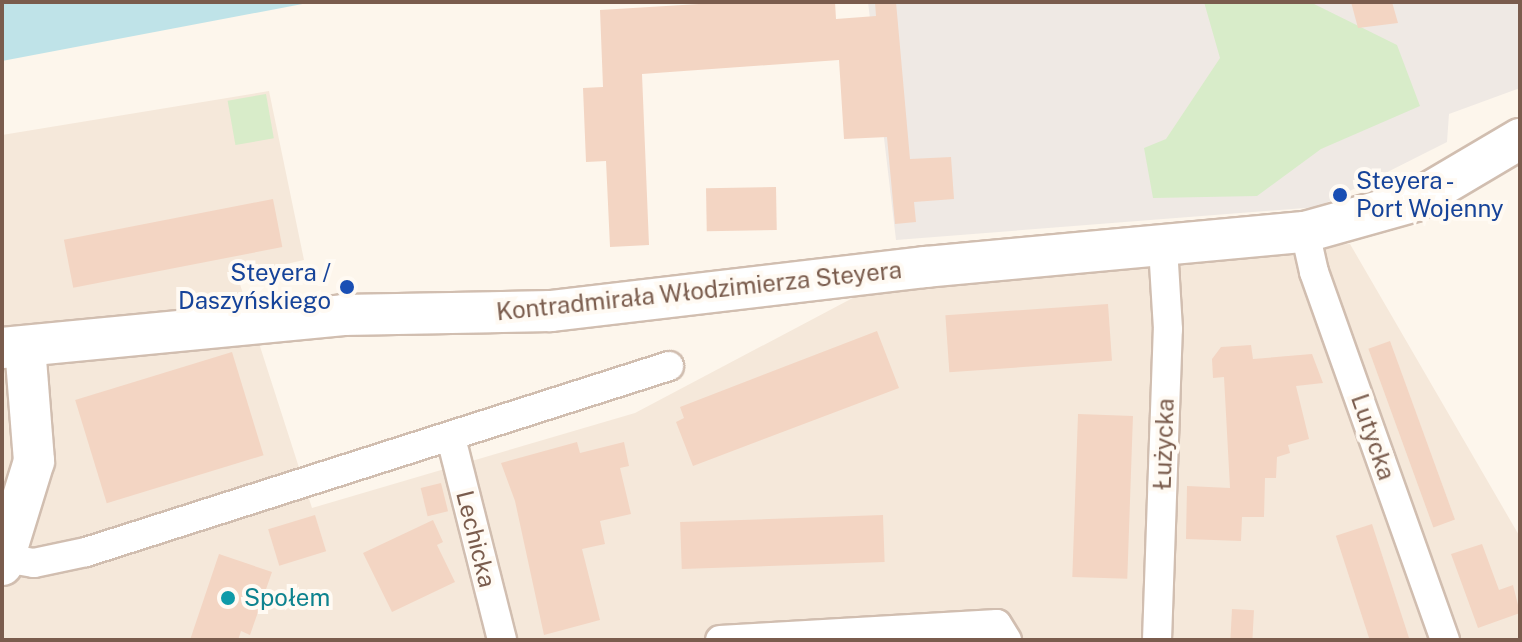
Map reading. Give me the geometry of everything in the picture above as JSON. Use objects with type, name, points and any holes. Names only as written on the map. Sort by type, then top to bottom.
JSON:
[{"type":"street","name":"Kontradmirała Włodzimierza Steyera","points":[[669,366],[86,552],[34,563],[3,561],[34,461],[14,348],[343,315],[551,311],[925,267],[1305,232],[1415,201],[1520,139]]},
{"type":"street","name":"Lutycka","points":[[1305,232],[1314,272],[1445,640]]},
{"type":"street","name":"Łużycka","points":[[1157,640],[1168,329],[1163,247]]},
{"type":"street","name":"Lechicka","points":[[451,438],[502,640]]},
{"type":"street","points":[[720,640],[859,636],[997,624],[1007,640]]},
{"type":"shaded area","points":[[868,2],[1520,2],[1520,88],[1449,114],[1447,142],[1318,207],[896,240]]},
{"type":"shaded area","points":[[269,91],[304,260],[237,275],[312,508],[635,413],[898,274],[1350,244],[1520,537],[1520,640],[2,640],[2,135]]},
{"type":"green space","points":[[1204,2],[1310,2],[1397,45],[1420,106],[1321,149],[1257,196],[1153,198],[1144,148],[1166,139],[1220,58]]},
{"type":"green space","points":[[266,94],[274,138],[235,145],[228,101]]},
{"type":"water","points":[[2,2],[313,2],[2,61]]},
{"type":"building","points":[[732,2],[835,2],[836,19],[876,16],[875,2],[896,2],[910,159],[951,157],[954,199],[914,202],[916,222],[895,224],[887,137],[844,139],[839,60],[642,74],[649,245],[610,247],[606,161],[586,162],[583,88],[603,87],[600,10]]},
{"type":"building","points":[[1351,2],[1392,2],[1398,23],[1358,28]]},
{"type":"building","points":[[776,187],[777,230],[707,231],[706,188]]},
{"type":"building","points":[[273,199],[282,247],[73,288],[64,240]]},
{"type":"building","points":[[1108,304],[1112,361],[949,372],[945,315]]},
{"type":"building","points":[[877,331],[899,388],[693,466],[676,422],[684,418],[680,407]]},
{"type":"building","points":[[1390,341],[1455,520],[1433,527],[1368,349]]},
{"type":"building","points":[[1251,345],[1253,359],[1312,354],[1323,383],[1296,386],[1309,439],[1288,445],[1290,453],[1277,457],[1276,478],[1265,478],[1264,517],[1242,517],[1241,541],[1186,539],[1187,486],[1230,488],[1224,377],[1213,378],[1212,359],[1221,347]]},
{"type":"building","points":[[232,352],[264,455],[107,503],[75,400]]},
{"type":"building","points":[[1078,414],[1133,416],[1127,579],[1072,577]]},
{"type":"building","points":[[577,442],[580,453],[624,442],[629,466],[620,468],[631,514],[600,521],[605,544],[582,549],[600,620],[544,635],[515,501],[501,463]]},
{"type":"building","points":[[441,483],[448,511],[428,516],[421,488]]},
{"type":"building","points":[[315,515],[326,551],[279,566],[268,529]]},
{"type":"building","points":[[883,515],[885,562],[682,569],[680,522]]},
{"type":"building","points":[[433,520],[443,542],[437,545],[455,582],[392,612],[363,553]]},
{"type":"building","points":[[1372,524],[1410,640],[1370,640],[1336,536]]},
{"type":"building","points":[[1482,544],[1499,590],[1513,585],[1520,613],[1478,628],[1451,554]]},
{"type":"building","name":"Społem","points":[[219,554],[272,572],[250,635],[241,631],[238,640],[190,640]]},
{"type":"building","points":[[1232,609],[1254,610],[1252,640],[1230,640]]},
{"type":"place","name":"Steyera - Port Wojenny","points":[[1340,195]]},
{"type":"place","name":"Steyera / Daszyńskiego","points":[[347,287]]},
{"type":"place","name":"Społem","points":[[228,598]]}]
